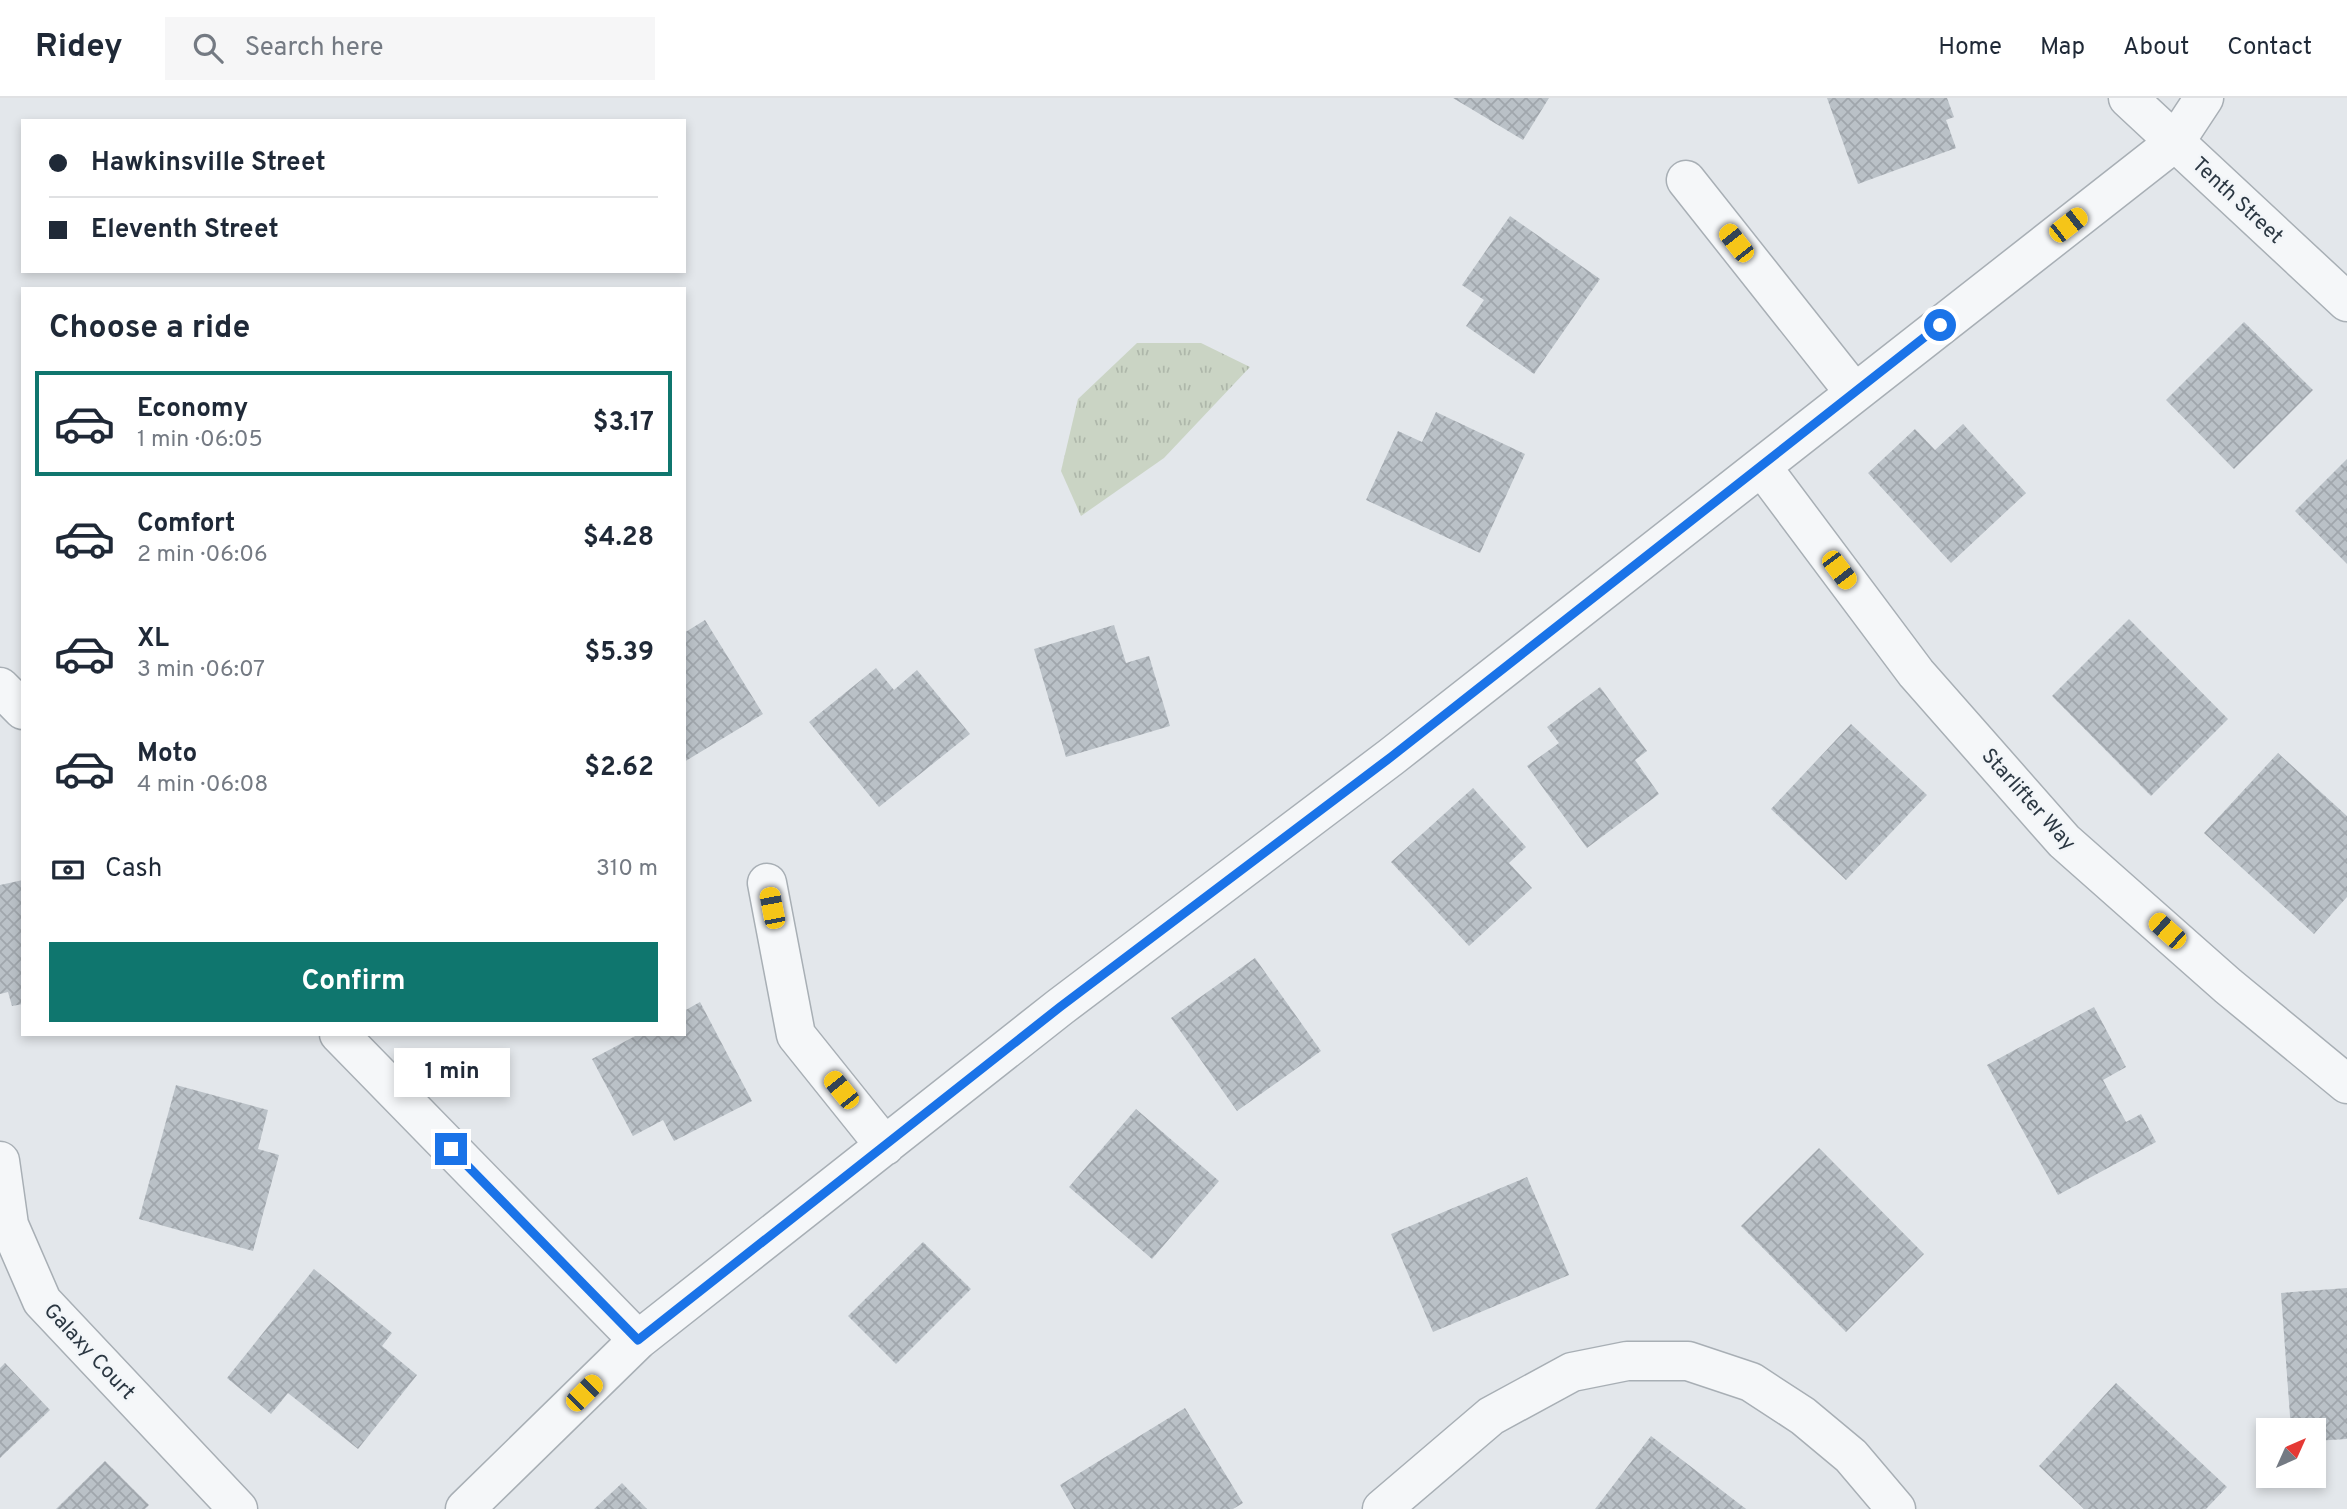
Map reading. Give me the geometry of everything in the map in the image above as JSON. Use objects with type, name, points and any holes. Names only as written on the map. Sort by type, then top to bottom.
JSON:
[{"type":"street","name":"Tenth Street","points":[[2128,98],[2347,302]]},
{"type":"street","points":[[465,1509],[638,1340],[1060,1007],[1391,757],[2175,142],[2204,98]]},
{"type":"street","points":[[1686,180],[1854,392]]},
{"type":"street","name":"Starlifter Way","points":[[1762,467],[1916,673],[2064,841],[2228,986],[2347,1084]]},
{"type":"street","points":[[0,687],[21,708]]},
{"type":"street","points":[[767,883],[796,1035],[885,1146]]},
{"type":"street","points":[[341,1036],[638,1340]]},
{"type":"street","name":"Galaxy Court","points":[[0,1161],[9,1225],[42,1301],[237,1509]]},
{"type":"street","points":[[1382,1509],[1491,1416],[1572,1372],[1627,1361],[1688,1361],[1751,1382],[1803,1416],[1850,1456],[1896,1509]]},
{"type":"green space","points":[[1137,343],[1201,343],[1250,367],[1164,458],[1081,516],[1061,471],[1078,399]]},
{"type":"building","points":[[1453,98],[1549,98],[1523,140]]},
{"type":"building","points":[[1827,98],[1947,98],[1954,117],[1946,120],[1956,148],[1858,184]]},
{"type":"building","points":[[1510,216],[1600,279],[1534,374],[1466,326],[1484,300],[1462,285]]},
{"type":"building","points":[[2244,322],[2313,390],[2234,469],[2166,400]]},
{"type":"building","points":[[1436,412],[1525,454],[1480,553],[1366,500],[1398,431],[1422,442]]},
{"type":"building","points":[[1963,424],[2026,493],[1951,563],[1868,473],[1915,429],[1935,450]]},
{"type":"building","points":[[2347,459],[2347,564],[2295,511]]},
{"type":"building","points":[[2129,619],[2228,719],[2151,796],[2052,696]]},
{"type":"building","points":[[705,620],[763,714],[686,761],[686,632]]},
{"type":"building","points":[[1114,625],[1126,663],[1149,656],[1170,726],[1066,757],[1034,649]]},
{"type":"building","points":[[876,668],[894,690],[917,670],[970,734],[879,807],[809,722]]},
{"type":"building","points":[[1600,687],[1647,751],[1635,760],[1659,794],[1587,848],[1527,766],[1559,743],[1547,727]]},
{"type":"building","points":[[1851,724],[1927,795],[1846,880],[1771,809]]},
{"type":"building","points":[[2278,753],[2347,816],[2347,897],[2314,934],[2204,833]]},
{"type":"building","points":[[1473,788],[1526,847],[1509,863],[1532,888],[1469,946],[1391,862]]},
{"type":"building","points":[[21,880],[21,1004],[12,1006],[8,992],[0,994],[0,885]]},
{"type":"building","points":[[1255,958],[1321,1051],[1237,1111],[1171,1018]]},
{"type":"building","points":[[700,1002],[752,1101],[674,1141],[663,1120],[633,1136],[592,1059],[635,1036],[686,1036],[686,1010]]},
{"type":"building","points":[[2094,1007],[2126,1067],[2103,1080],[2126,1122],[2141,1114],[2156,1142],[2058,1195],[1987,1065]]},
{"type":"building","points":[[176,1085],[268,1110],[258,1149],[279,1155],[253,1251],[139,1219]]},
{"type":"building","points":[[1136,1109],[1219,1181],[1152,1259],[1069,1187]]},
{"type":"building","points":[[1819,1148],[1924,1254],[1846,1332],[1741,1226]]},
{"type":"building","points":[[1527,1177],[1569,1275],[1433,1332],[1391,1234]]},
{"type":"building","points":[[923,1242],[971,1289],[896,1364],[848,1316]]},
{"type":"building","points":[[314,1269],[392,1333],[382,1346],[417,1375],[358,1449],[288,1393],[271,1414],[227,1378]]},
{"type":"building","points":[[2347,1288],[2347,1439],[2326,1440],[2326,1418],[2290,1418],[2281,1293]]},
{"type":"building","points":[[5,1363],[50,1410],[0,1458],[0,1368]]},
{"type":"building","points":[[2116,1383],[2227,1487],[2206,1509],[2084,1509],[2039,1466]]},
{"type":"building","points":[[1185,1408],[1243,1503],[1233,1509],[1074,1509],[1060,1485]]},
{"type":"building","points":[[1651,1436],[1746,1509],[1595,1509]]},
{"type":"building","points":[[105,1461],[149,1505],[145,1509],[56,1509]]},
{"type":"building","points":[[622,1483],[647,1509],[594,1509]]},
{"type":"route","points":[[451,1149],[638,1340],[1060,1007],[1391,757],[1940,325]]}]
